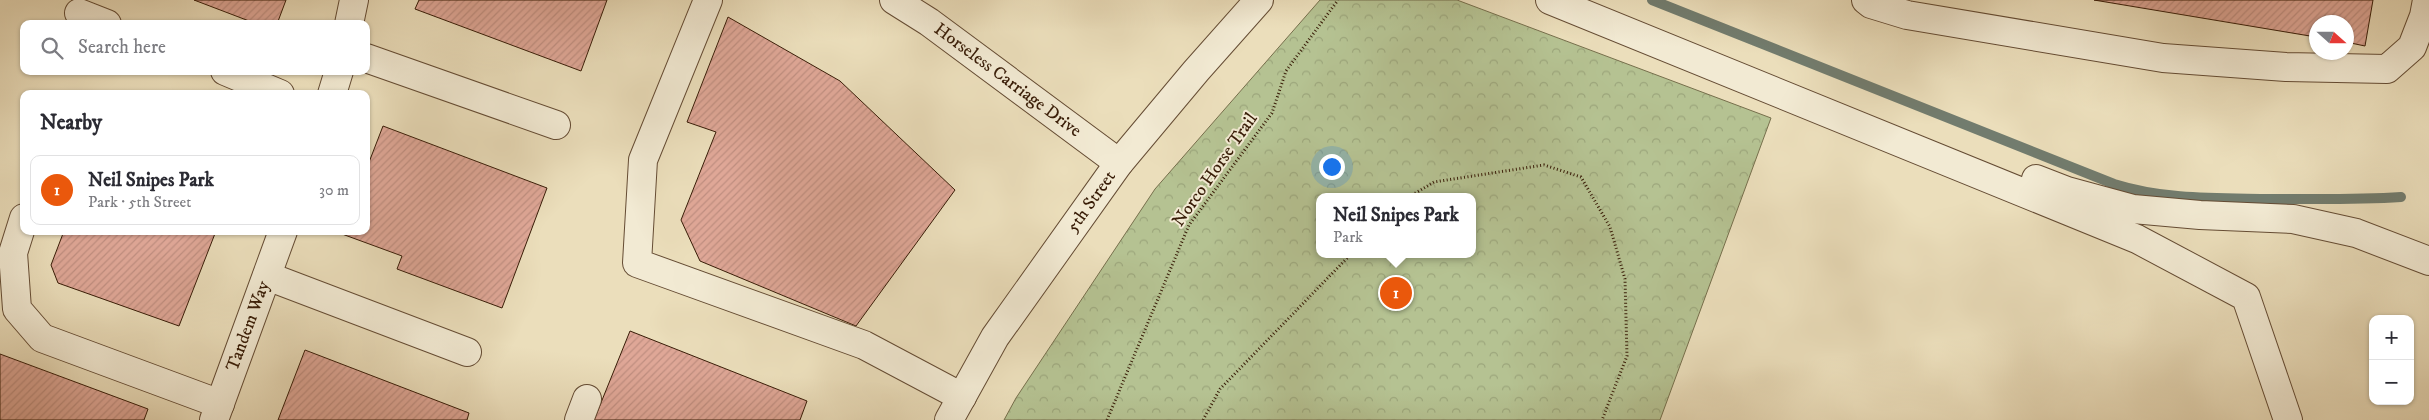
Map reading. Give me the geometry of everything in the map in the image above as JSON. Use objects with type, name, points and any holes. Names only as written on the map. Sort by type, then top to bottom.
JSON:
[{"type":"street","points":[[350,20],[354,0]]},
{"type":"street","points":[[708,0],[643,160],[637,263],[864,345],[955,408]]},
{"type":"street","name":"Horseless Carriage Drive","points":[[894,0],[929,22],[1119,163]]},
{"type":"street","name":"5th Street","points":[[955,408],[995,337],[1119,163],[1196,71],[1259,0]]},
{"type":"street","points":[[1550,0],[2137,240],[2246,297],[2288,420]]},
{"type":"street","points":[[1866,0],[1871,4],[1907,15],[2163,58],[2286,67],[2387,69],[2412,47],[2424,16],[2427,0]]},
{"type":"street","points":[[79,12],[98,20]]},
{"type":"street","points":[[370,59],[556,125]]},
{"type":"street","points":[[235,75],[270,90]]},
{"type":"street","points":[[333,90],[338,75]]},
{"type":"street","points":[[1798,101],[1872,116],[2067,190],[2133,209],[2200,215],[2293,218],[2356,234],[2429,261]]},
{"type":"street","points":[[20,231],[13,253],[17,309],[42,338],[217,412]]},
{"type":"street","name":"Tandem Way","points":[[217,412],[282,235]]},
{"type":"street","points":[[267,276],[467,352]]},
{"type":"path","name":"Norco Horse Trail","points":[[1107,420],[1189,224],[1272,113],[1286,71],[1338,0]]},
{"type":"path","points":[[1416,193],[1434,182],[1544,165],[1581,177],[1610,227],[1625,279],[1627,356],[1602,420]]},
{"type":"path","points":[[1203,420],[1220,389],[1347,258]]},
{"type":"green space","points":[[1320,0],[1457,0],[1771,118],[1660,420],[1004,420],[1016,398],[1155,189]]},
{"type":"building","points":[[194,0],[286,0],[278,20],[246,20]]},
{"type":"building","points":[[419,0],[607,0],[581,71],[415,9]]},
{"type":"building","points":[[2094,0],[2373,0],[2365,46],[2354,44],[2354,15],[2309,15],[2309,36]]},
{"type":"building","points":[[728,17],[840,81],[955,190],[856,326],[700,261],[681,220],[716,132],[687,122]]},
{"type":"building","points":[[383,126],[547,188],[502,308],[397,269],[402,256],[345,235],[370,235],[370,160]]},
{"type":"building","points":[[62,235],[214,235],[179,326],[58,283],[51,265]]},
{"type":"building","points":[[630,331],[807,401],[800,420],[594,420]]},
{"type":"building","points":[[305,350],[469,413],[467,420],[278,420]]},
{"type":"building","points":[[0,354],[148,409],[144,420],[0,420]]},
{"type":"waterway","points":[[1652,0],[2114,184],[2133,189],[2172,196],[2210,198],[2368,199],[2401,197]]},
{"type":"place","name":"Neil Snipes Park","points":[[1396,293]]}]
